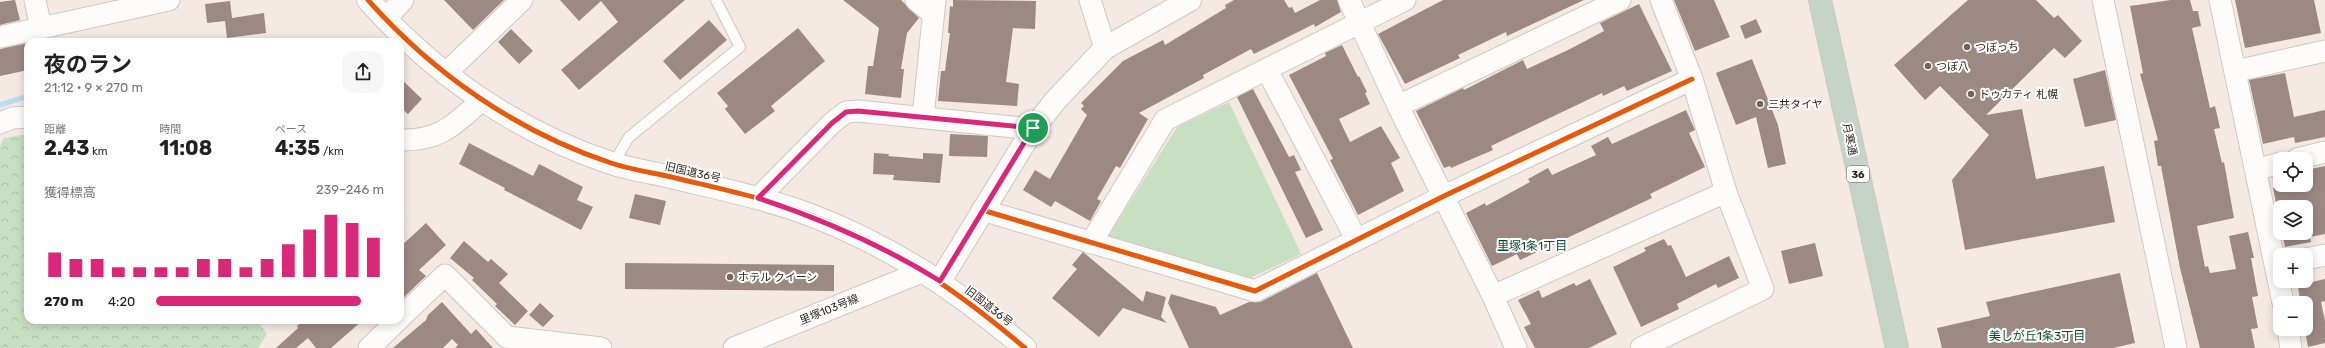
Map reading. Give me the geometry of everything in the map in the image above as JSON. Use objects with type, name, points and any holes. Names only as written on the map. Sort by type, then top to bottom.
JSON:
[{"type":"highway","name":"月寒通","points":[[1820,0],[1897,348]]},
{"type":"street","points":[[35,0],[41,28]]},
{"type":"street","points":[[0,37],[169,0]]},
{"type":"street","name":"旧国道36号","points":[[368,0],[386,19],[445,74],[482,100],[534,131],[568,147],[613,164],[758,198],[813,216],[851,232],[932,276],[1024,348]]},
{"type":"street","points":[[386,19],[403,0]]},
{"type":"street","points":[[445,74],[522,0]]},
{"type":"street","points":[[916,0],[934,7],[923,117]]},
{"type":"street","points":[[1090,0],[1105,48]]},
{"type":"street","points":[[932,276],[982,210],[1033,128],[1105,48],[1190,0]]},
{"type":"street","points":[[1349,0],[1398,106],[1493,296],[1516,348]]},
{"type":"street","points":[[1091,243],[1166,120],[1405,0]]},
{"type":"street","points":[[1398,106],[1620,0]]},
{"type":"street","points":[[1641,348],[1763,289],[1726,192],[1692,79],[1661,0]]},
{"type":"street","points":[[2103,0],[2176,348]]},
{"type":"street","points":[[2220,0],[2236,71],[2255,170],[2274,248]]},
{"type":"street","points":[[2236,71],[2325,51]]},
{"type":"street","points":[[1267,70],[1356,239]]},
{"type":"street","points":[[982,210],[1255,290],[1444,196],[1692,79]]},
{"type":"street","points":[[404,140],[420,141],[450,129],[482,100]]},
{"type":"street","points":[[758,198],[832,123],[846,112],[858,111],[1033,128]]},
{"type":"street","points":[[0,123],[12,118],[24,116]]},
{"type":"street","points":[[2313,155],[2325,152]]},
{"type":"street","points":[[2255,170],[2273,166]]},
{"type":"street","points":[[1493,296],[1726,192]]},
{"type":"street","points":[[2313,258],[2325,255]]},
{"type":"street","points":[[404,314],[445,275],[507,337],[601,348]]},
{"type":"street","name":"里塚103号線","points":[[734,348],[932,276]]},
{"type":"street","points":[[369,348],[394,324]]},
{"type":"street","points":[[2289,336],[2292,348]]},
{"type":"lane","points":[[613,164],[629,137],[740,47],[716,0]]},
{"type":"green space","points":[[1229,102],[1301,254],[1244,281],[1108,237],[1177,127]]},
{"type":"green space","points":[[24,135],[24,324],[259,324],[267,334],[258,348],[0,348],[0,146],[4,138]]},
{"type":"building","points":[[15,0],[20,20],[0,25],[0,2]]},
{"type":"building","points":[[444,0],[504,0],[473,30]]},
{"type":"building","points":[[560,0],[685,0],[579,90],[561,70],[618,22],[601,1],[579,21]]},
{"type":"building","points":[[843,0],[901,0],[919,18],[907,33],[901,69],[904,69],[901,98],[865,94],[868,66],[873,66],[879,28]]},
{"type":"building","points":[[953,0],[1036,1],[1035,29],[1013,28],[1006,82],[1019,84],[1017,106],[938,101],[941,71],[945,71],[950,33],[948,33],[950,6],[953,7]]},
{"type":"building","points":[[1234,0],[1284,0],[1289,8],[1292,7],[1295,13],[1320,0],[1337,0],[1341,12],[1315,27],[1314,24],[1254,54],[1251,49],[1203,75],[1204,78],[1139,113],[1148,119],[1120,168],[1116,166],[1097,199],[1101,201],[1090,221],[1055,201],[1051,207],[1023,190],[1035,170],[1050,179],[1087,115],[1081,109],[1084,106],[1081,103],[1123,61],[1163,40],[1165,45],[1226,8],[1225,5]]},
{"type":"building","points":[[1443,0],[1584,0],[1507,36],[1506,32],[1458,55],[1460,58],[1405,84],[1378,34]]},
{"type":"building","points":[[1674,0],[1714,0],[1730,37],[1695,51]]},
{"type":"building","points":[[1968,0],[2036,0],[2054,18],[2058,15],[2082,41],[2065,58],[2054,48],[1986,115],[2022,109],[2036,179],[2104,166],[2115,222],[1965,250],[1952,180],[1989,135],[1940,86],[1925,100],[1894,65]]},
{"type":"building","points":[[2171,0],[2190,0],[2193,11],[2198,11],[2201,26],[2192,28],[2210,108],[2215,106],[2220,128],[2214,129],[2222,163],[2224,162],[2234,218],[2197,226],[2205,267],[2208,266],[2210,273],[2236,269],[2229,236],[2248,232],[2254,258],[2251,258],[2258,296],[2252,297],[2258,328],[2251,329],[2255,348],[2200,348],[2180,268],[2161,166],[2158,166],[2154,141],[2158,140],[2140,74],[2143,73],[2130,6]]},
{"type":"building","points":[[2235,0],[2314,0],[2321,33],[2245,48]]},
{"type":"building","points":[[230,1],[232,18],[264,13],[266,33],[227,38],[225,21],[207,23],[205,4]]},
{"type":"building","points":[[1639,4],[1672,71],[1627,91],[1624,86],[1603,96],[1602,93],[1491,146],[1493,150],[1451,168],[1450,166],[1444,168],[1416,111],[1463,88],[1464,90],[1523,60],[1527,69],[1570,49],[1604,31],[1600,23]]},
{"type":"building","points":[[1756,19],[1762,32],[1745,39],[1740,26]]},
{"type":"building","points":[[709,20],[727,40],[680,80],[663,61]]},
{"type":"building","points":[[798,28],[825,61],[771,106],[775,111],[745,134],[725,109],[728,106],[717,93]]},
{"type":"building","points":[[511,29],[533,51],[519,64],[498,42]]},
{"type":"building","points":[[24,44],[24,71],[0,76],[0,49]]},
{"type":"building","points":[[1342,45],[1367,92],[1365,93],[1370,104],[1339,119],[1350,142],[1381,126],[1400,158],[1391,163],[1404,191],[1358,215],[1330,160],[1333,159],[1289,75],[1326,56],[1325,53]]},
{"type":"building","points":[[1752,59],[1778,125],[1786,164],[1768,168],[1756,117],[1736,125],[1716,73]]},
{"type":"building","points":[[2105,70],[2116,120],[2085,127],[2073,79]]},
{"type":"building","points":[[2285,73],[2294,117],[2325,110],[2325,137],[2295,143],[2294,137],[2263,144],[2249,80]]},
{"type":"building","points":[[404,82],[422,99],[408,114],[404,110]]},
{"type":"building","points":[[1253,89],[1289,157],[1294,155],[1301,170],[1295,172],[1323,230],[1306,238],[1237,97]]},
{"type":"building","points":[[1686,110],[1695,130],[1689,133],[1705,167],[1650,194],[1652,198],[1548,247],[1520,260],[1517,254],[1492,266],[1466,213],[1485,203],[1486,206],[1530,182],[1528,179],[1548,168],[1552,175],[1596,155],[1591,146],[1608,137],[1612,144]]},
{"type":"building","points":[[950,134],[988,136],[987,157],[949,156]]},
{"type":"building","points":[[469,143],[533,176],[539,164],[583,187],[577,200],[593,207],[581,230],[504,190],[505,188],[459,164]]},
{"type":"building","points":[[874,153],[889,154],[888,156],[923,159],[923,153],[943,154],[940,183],[893,180],[894,175],[873,174]]},
{"type":"building","points":[[2325,166],[2325,234],[2313,236],[2313,200],[2275,200],[2274,192],[2313,192],[2313,169]]},
{"type":"building","points":[[635,194],[666,201],[660,225],[629,218]]},
{"type":"building","points":[[426,223],[446,245],[419,270],[426,276],[404,297],[404,243]]},
{"type":"building","points":[[1664,239],[1668,246],[1671,245],[1686,277],[1729,256],[1739,278],[1718,288],[1716,284],[1677,304],[1679,309],[1641,327],[1613,267],[1646,251],[1644,248]]},
{"type":"building","points":[[2284,240],[2311,240],[2311,242],[2285,247]]},
{"type":"building","points":[[464,241],[488,262],[491,259],[508,274],[499,283],[528,311],[515,325],[495,306],[497,304],[472,280],[474,278],[450,258]]},
{"type":"building","points":[[1815,243],[1823,276],[1789,284],[1781,251]]},
{"type":"building","points":[[1083,252],[1143,302],[1146,291],[1166,297],[1161,317],[1167,323],[1123,308],[1099,337],[1052,298],[1077,269],[1072,265]]},
{"type":"building","name":"ホテル クイーン","points":[[625,263],[834,265],[834,291],[625,289]]},
{"type":"building","points":[[1317,273],[1353,348],[1189,348],[1168,303],[1171,294],[1216,307],[1220,315],[1249,302],[1260,302]]},
{"type":"building","points":[[2120,273],[2135,343],[2113,348],[1942,348],[1937,328],[1990,316],[1986,302]]},
{"type":"building","points":[[1590,279],[1617,334],[1589,348],[1535,348],[1524,327],[1531,324],[1518,300],[1539,290],[1542,298],[1574,283],[1576,286]]},
{"type":"building","points":[[2325,279],[2325,301],[2321,302],[2325,321],[2325,343],[2308,347],[2306,336],[2313,336],[2313,296],[2300,296],[2298,288],[2313,288],[2313,282]]},
{"type":"building","points":[[442,302],[471,334],[476,329],[493,348],[455,348],[458,345],[452,339],[443,348],[393,348],[426,320],[428,315]]},
{"type":"building","points":[[540,303],[554,316],[543,327],[529,315]]},
{"type":"building","points":[[299,324],[358,324],[331,348],[316,348],[308,338],[296,348],[276,348],[298,328],[297,326]]},
{"type":"waterway","points":[[0,105],[24,97]]},
{"type":"cycle path","points":[[368,0],[394,27],[449,76],[479,98],[543,135],[576,150],[611,163],[759,199],[813,216],[843,229],[871,242],[925,273],[975,308],[1025,348]]},
{"type":"cycle path","points":[[982,210],[1255,291],[1444,196],[1692,79]]},
{"type":"place","name":"つぼっち","points":[[1967,47]]},
{"type":"place","name":"つぼ八","points":[[1928,66]]},
{"type":"place","name":"ドゥカティ 札幌","points":[[1971,94]]},
{"type":"place","name":"三共タイヤ","points":[[1760,104]]},
{"type":"place","name":"ホテル クイーン","points":[[730,277]]},
{"type":"district","name":"里塚1条1丁目","points":[[1532,246]]},
{"type":"district","name":"美しが丘1条3丁目","points":[[2037,336]]},
{"type":"route","points":[[858,111],[1033,128],[940,281],[851,232],[813,216],[758,198],[832,123],[846,112],[858,111]]}]
